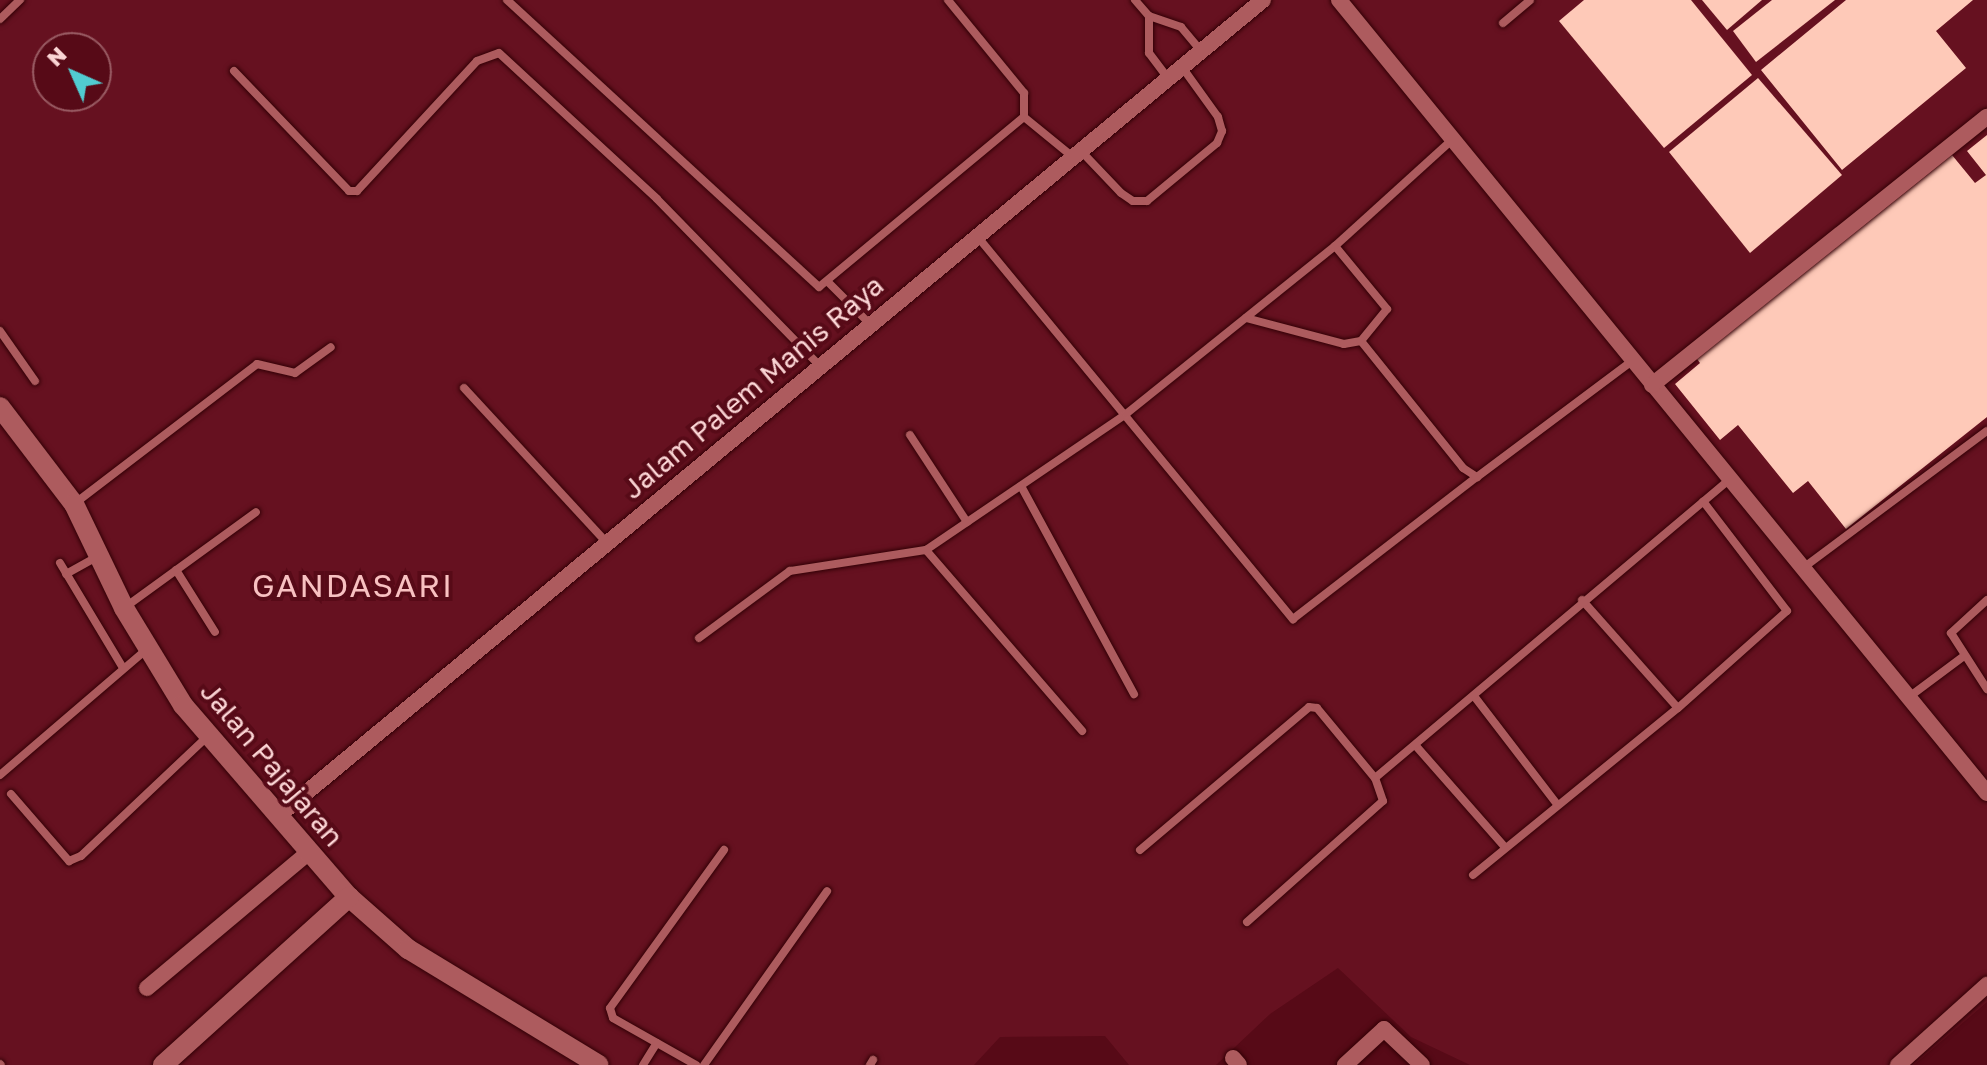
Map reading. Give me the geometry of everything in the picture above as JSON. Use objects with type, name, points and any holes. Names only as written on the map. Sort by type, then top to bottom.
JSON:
[{"type":"main road","name":"Jalan Pajajaran","points":[[0,407],[74,504],[147,649],[208,737],[349,897],[408,949],[599,1065]]},
{"type":"main road","points":[[163,1065],[349,897]]},
{"type":"street","name":"Jalam Palem Manis Raya","points":[[278,816],[1263,0]]},
{"type":"street","points":[[1339,0],[1451,141],[1987,793]]},
{"type":"street","points":[[1652,385],[1987,117]]},
{"type":"street","points":[[147,988],[309,852]]},
{"type":"street","points":[[1898,1065],[1987,985]]},
{"type":"street","points":[[1345,1065],[1383,1029],[1422,1065]]},
{"type":"lane","points":[[0,19],[20,0]]},
{"type":"lane","points":[[507,0],[819,287],[1024,117],[1024,93],[948,0]]},
{"type":"lane","points":[[1135,0],[1149,16],[1181,27],[1201,51]]},
{"type":"lane","points":[[1503,23],[1530,0]]},
{"type":"lane","points":[[1149,16],[1149,53],[1168,78]]},
{"type":"lane","points":[[234,71],[349,191],[357,191],[477,61],[499,53],[657,199],[820,366]]},
{"type":"lane","points":[[1024,117],[1077,154],[1121,193],[1141,203],[1217,143],[1222,124],[1182,66]]},
{"type":"lane","points":[[699,638],[790,571],[926,550],[1126,414],[1335,246],[1451,141]]},
{"type":"lane","points":[[976,235],[1293,619],[1632,361]]},
{"type":"lane","points":[[1246,318],[1344,344],[1361,341],[1387,309],[1335,246]]},
{"type":"lane","points":[[828,282],[870,324]]},
{"type":"lane","points":[[0,331],[35,381]]},
{"type":"lane","points":[[1361,341],[1463,468],[1477,477]]},
{"type":"lane","points":[[74,504],[257,364],[295,373],[331,347]]},
{"type":"lane","points":[[464,388],[607,543]]},
{"type":"lane","points":[[1803,569],[1987,431]]},
{"type":"lane","points":[[910,435],[967,522]]},
{"type":"lane","points":[[1375,778],[1416,746],[1582,600],[1729,480]]},
{"type":"lane","points":[[1021,486],[1134,694]]},
{"type":"lane","points":[[1473,875],[1504,846],[1678,708],[1787,611],[1703,501]]},
{"type":"lane","points":[[124,608],[256,512]]},
{"type":"lane","points":[[926,550],[1082,731]]},
{"type":"lane","points":[[66,574],[102,555]]},
{"type":"lane","points":[[60,563],[123,668]]},
{"type":"lane","points":[[176,570],[215,632]]},
{"type":"lane","points":[[1582,600],[1678,708]]},
{"type":"lane","points":[[1987,600],[1952,629],[1964,656],[1987,689]]},
{"type":"lane","points":[[0,775],[147,649]]},
{"type":"lane","points":[[1909,697],[1964,656]]},
{"type":"lane","points":[[1474,696],[1557,804]]},
{"type":"lane","points":[[1140,850],[1309,707],[1317,708],[1375,778],[1383,801],[1247,922]]},
{"type":"lane","points":[[11,794],[69,861],[81,856],[208,737]]},
{"type":"lane","points":[[1416,746],[1504,846]]},
{"type":"lane","points":[[696,1065],[613,1018],[610,1008],[724,850]]},
{"type":"lane","points":[[704,1065],[827,891]]},
{"type":"lane","points":[[643,1065],[657,1043]]},
{"type":"shaded area","points":[[0,0],[1987,0],[1987,1002],[1914,1065],[1470,1065],[1411,1037],[1338,968],[1270,1014],[1216,1065],[1129,1065],[1105,1036],[1000,1037],[974,1065],[0,1065]]},
{"type":"building","points":[[1584,0],[1691,0],[1752,75],[1664,148],[1559,21]]},
{"type":"building","points":[[1702,0],[1762,0],[1727,30]]},
{"type":"building","points":[[1772,0],[1835,0],[1756,62],[1733,31]]},
{"type":"building","points":[[1846,0],[1973,0],[1936,31],[1966,68],[1842,170],[1761,70]]},
{"type":"building","points":[[1758,78],[1842,175],[1750,253],[1669,152]]},
{"type":"building","points":[[1987,135],[1987,417],[1846,529],[1808,481],[1793,493],[1738,425],[1720,440],[1675,384],[1700,363],[1697,359],[1952,155],[1975,183],[1986,175],[1967,151]]},
{"type":"district","name":"GANDASARI","points":[[353,585]]}]
